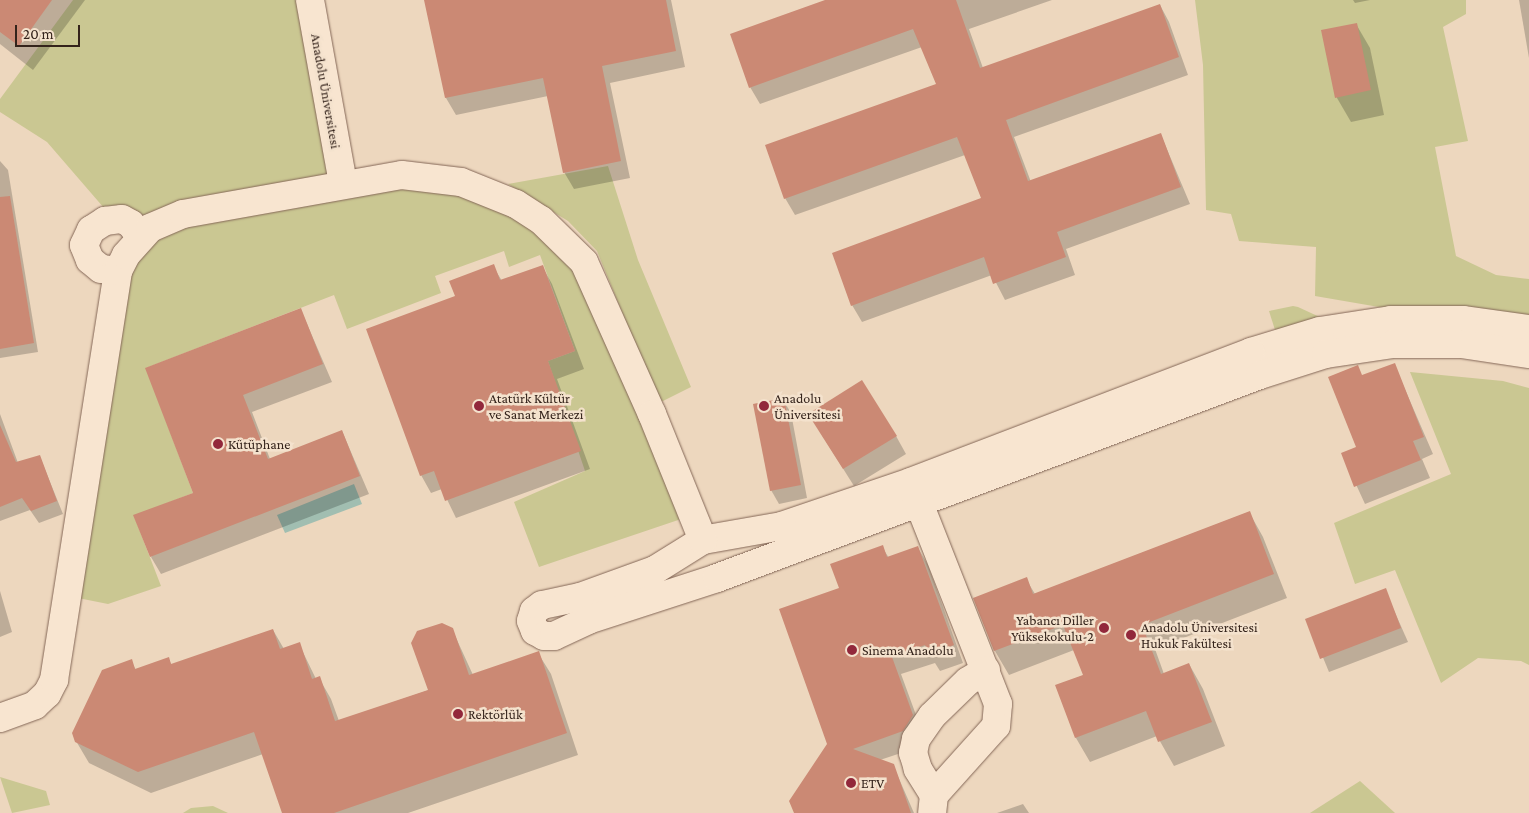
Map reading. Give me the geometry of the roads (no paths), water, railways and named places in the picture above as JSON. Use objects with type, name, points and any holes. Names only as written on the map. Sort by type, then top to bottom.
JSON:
[{"type":"street","name":"Anadolu Üniversitesi","points":[[310,0],[343,183]]},
{"type":"street","points":[[0,718],[35,705],[47,694],[54,680],[118,271],[136,231],[166,220],[343,183],[402,175],[462,182],[516,204],[564,240],[584,262],[652,414],[703,543],[734,572]]},
{"type":"street","points":[[118,271],[101,269],[90,260],[84,245],[91,230],[105,221],[122,219],[136,231]]},
{"type":"street","points":[[1529,330],[1463,320],[1409,320],[1320,331],[1251,352],[915,493],[734,572],[588,620],[554,636],[544,636],[535,631],[531,621],[534,611],[542,605],[580,597],[655,570],[703,543],[782,526],[915,493],[1326,354],[1393,344],[1461,344],[1529,354]]},
{"type":"street","points":[[915,493],[986,670],[998,704],[996,726],[933,804],[913,753],[916,739],[944,704],[968,681],[986,670]]},
{"type":"street","points":[[697,584],[703,543]]},
{"type":"place","name":"Atatürk Kültür ve Sanat Merkezi","points":[[479,406]]},
{"type":"place","name":"Anadolu Üniversitesi","points":[[764,406]]},
{"type":"place","name":"Kütüphane","points":[[218,444]]},
{"type":"place","name":"Yabancı Diller Yüksekokulu-2","points":[[1104,628]]},
{"type":"place","name":"Anadolu Üniversitesi Hukuk Fakültesi","points":[[1131,635]]},
{"type":"place","name":"Sinema Anadolu","points":[[852,650]]},
{"type":"place","name":"Rektörlük","points":[[458,714]]},
{"type":"place","name":"ETV","points":[[851,783]]}]
